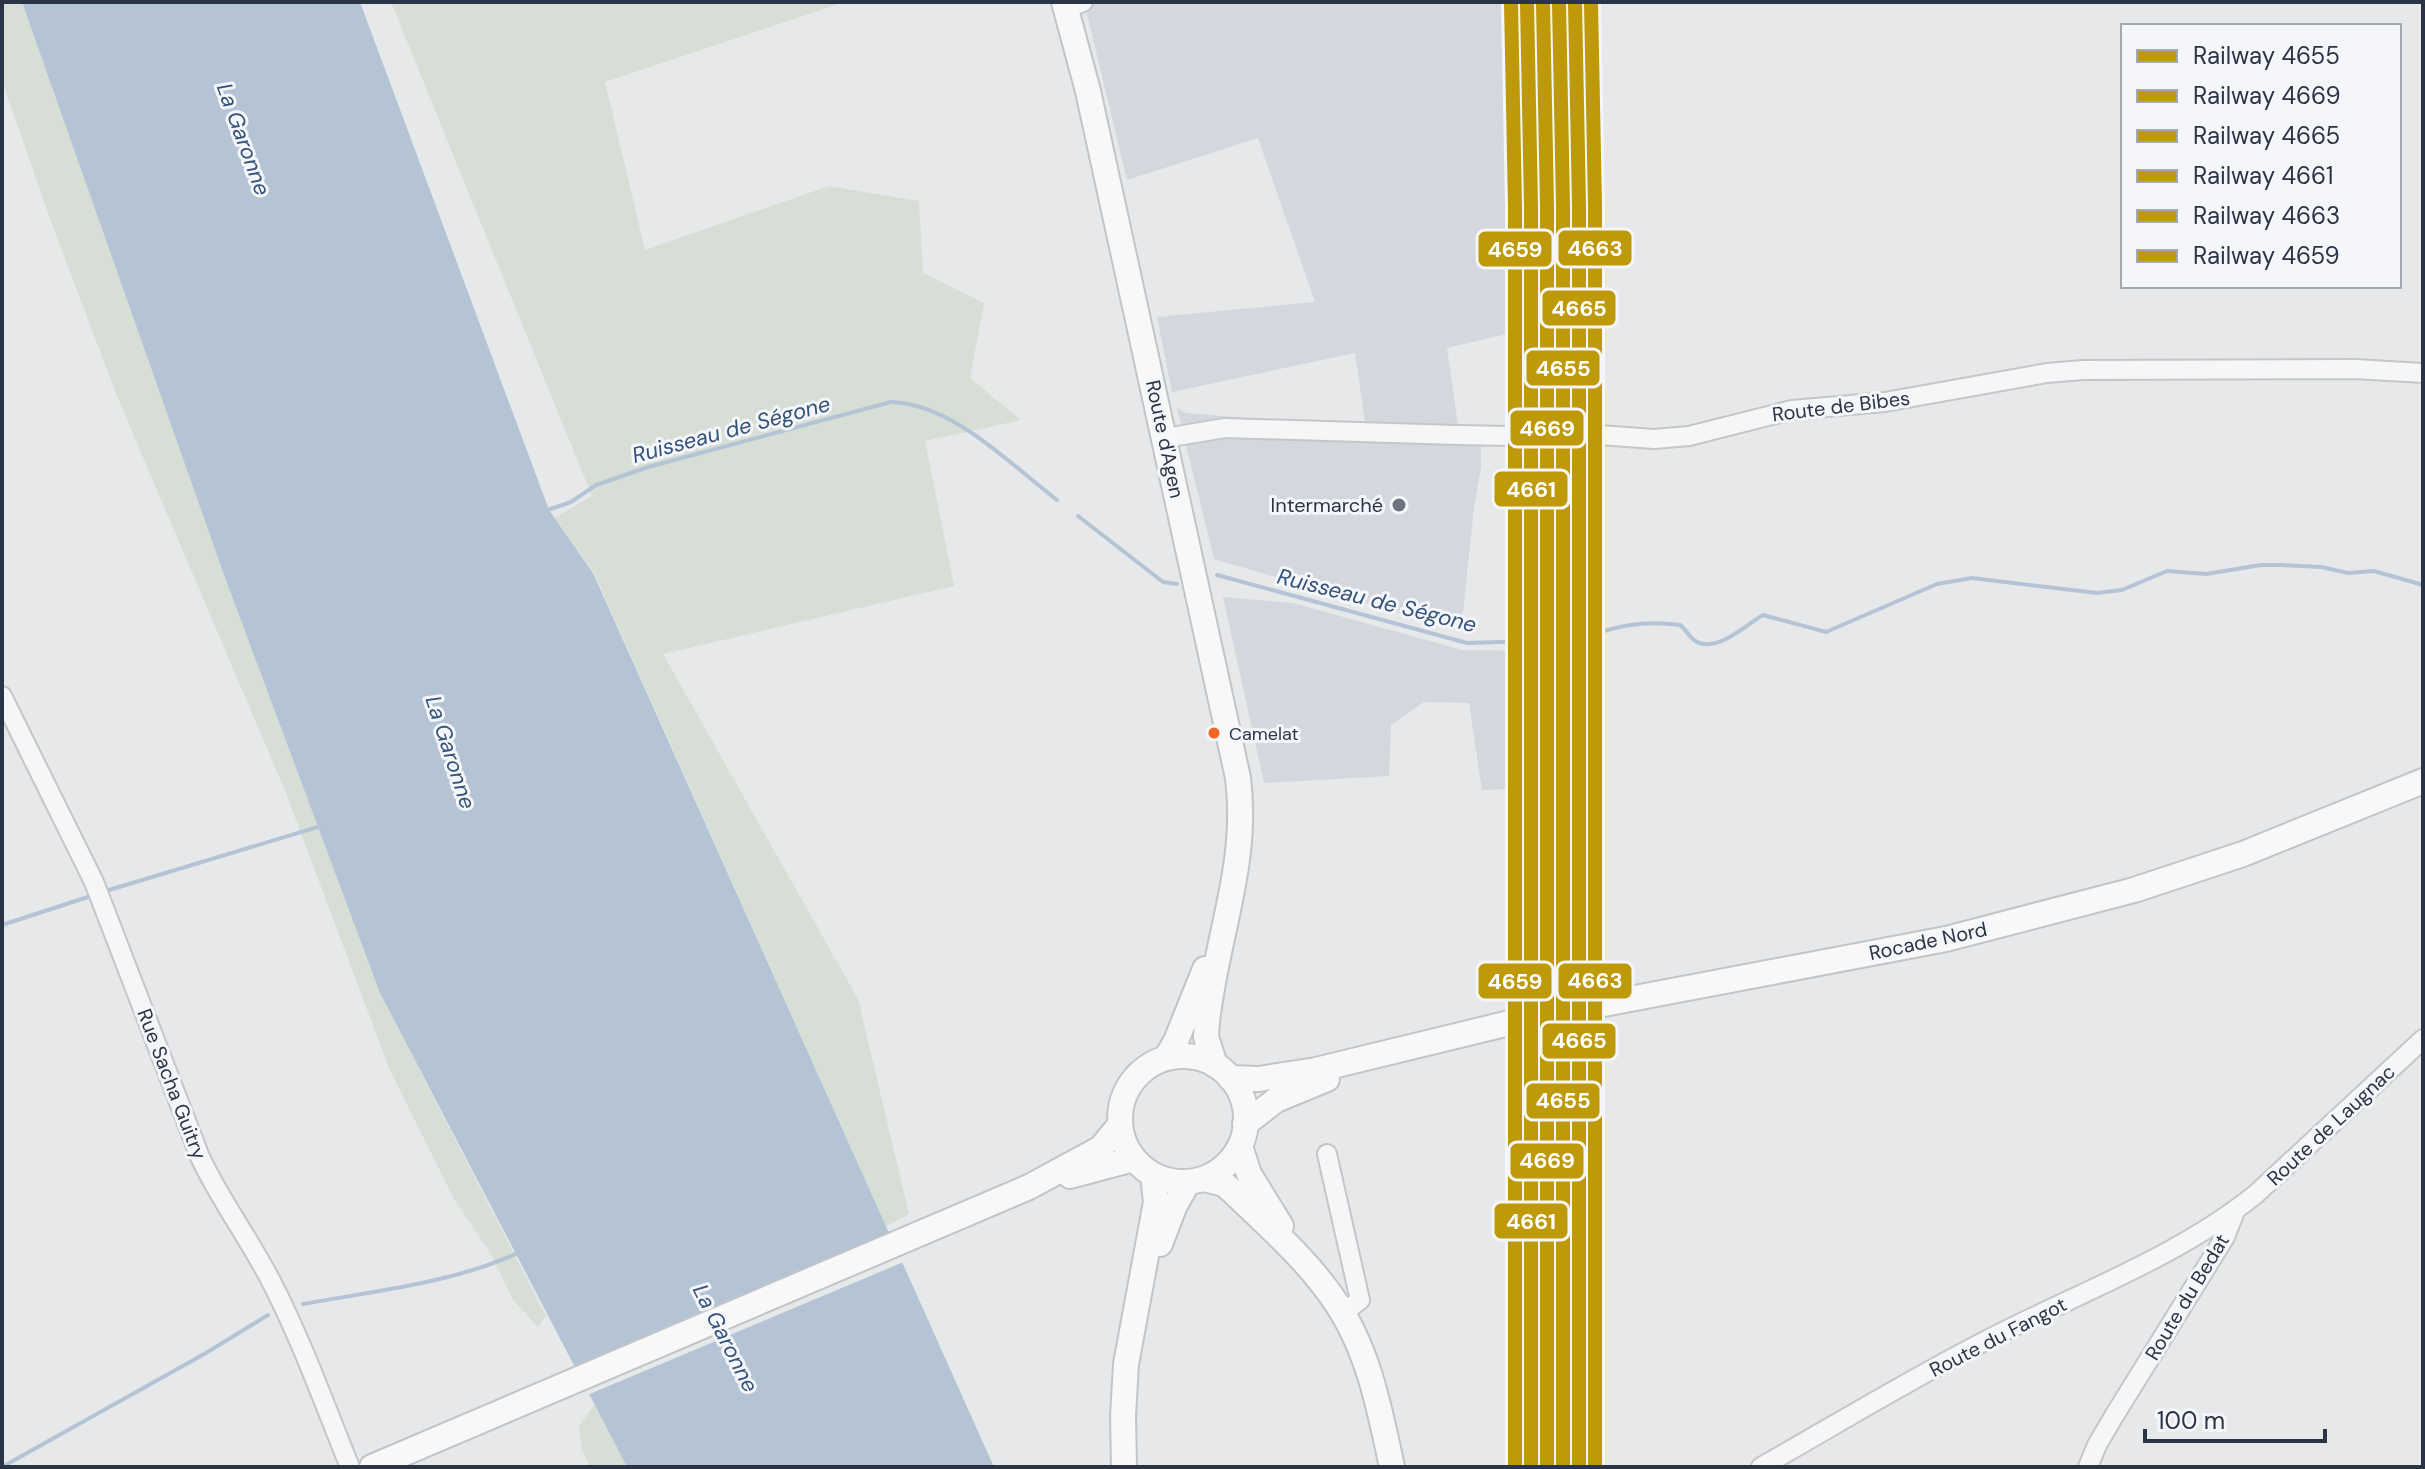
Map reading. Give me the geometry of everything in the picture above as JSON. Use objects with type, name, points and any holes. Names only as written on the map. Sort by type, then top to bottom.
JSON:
[{"type":"main road","name":"Route d'Agen","points":[[1071,4],[1238,778],[1242,831],[1206,1037],[1222,1072]]},
{"type":"main road","name":"Rocade Nord","points":[[1417,1047],[1566,1011],[1946,939],[2134,890],[2243,854],[2423,781]]},
{"type":"main road","name":"Route d'Agen","points":[[1166,1058],[1201,978],[1235,879]]},
{"type":"main road","points":[[1124,1467],[1124,1390],[1156,1202],[1143,1167],[1124,1143],[1120,1125],[1121,1105],[1128,1087],[1140,1072],[1166,1058],[1196,1058],[1222,1072],[1259,1079],[1417,1047]]},
{"type":"main road","points":[[1136,1314],[1168,1221],[1196,1180],[1225,1166],[1243,1135],[1267,1105],[1417,1047]]},
{"type":"main road","points":[[1222,1072],[1242,1099],[1249,1174],[1304,1261],[1343,1313],[1362,1352],[1375,1390],[1392,1467]]},
{"type":"main road","points":[[372,1467],[1020,1190],[1101,1148],[1120,1125]]},
{"type":"main road","points":[[1020,1190],[1143,1167],[1176,1182],[1196,1180],[1224,1184],[1304,1261]]},
{"type":"street","points":[[1576,2],[1585,434]]},
{"type":"street","name":"Route de Bibes","points":[[1165,438],[1225,428],[1402,435],[1563,437],[1585,434],[1654,439],[1689,436],[1792,410],[1885,402],[2047,373],[2083,370],[2340,369],[2423,373]]},
{"type":"street","name":"Rue Sacha Guitry","points":[[2,696],[94,882],[200,1157],[219,1196],[275,1288],[350,1467]]},
{"type":"street","name":"Route de Laugnac","points":[[2236,1209],[2337,1121],[2423,1039]]},
{"type":"street","points":[[1327,1154],[1360,1300],[1343,1313]]},
{"type":"street","name":"Route du Fangot","points":[[1761,1467],[1988,1339],[2150,1260],[2236,1209]]},
{"type":"street","name":"Route du Bedat","points":[[2088,1467],[2114,1416],[2225,1237],[2236,1209]]},
{"type":"shaded area","points":[[2,2],[22,2],[224,575],[380,993],[546,1316],[538,1327],[513,1300],[491,1254],[454,1199],[389,1068],[286,793],[117,396],[2,81]]},
{"type":"shaded area","points":[[391,2],[845,2],[605,82],[645,250],[829,186],[919,201],[923,273],[984,303],[970,378],[1021,420],[925,441],[954,586],[663,654],[858,999],[909,1214],[886,1226],[594,573],[555,518],[592,496]]},
{"type":"shaded area","points":[[1084,2],[1567,2],[1570,430],[1549,430],[1548,324],[1447,348],[1458,425],[1481,444],[1481,467],[1461,631],[1214,559],[1177,408],[1186,413],[1366,428],[1355,353],[1172,392],[1157,317],[1315,302],[1258,138],[1127,180]]},
{"type":"shaded area","points":[[1551,442],[1574,443],[1572,1467],[1551,1467],[1549,1095],[1554,790]]},
{"type":"shaded area","points":[[1223,597],[1293,603],[1462,650],[1543,651],[1545,788],[1482,790],[1469,703],[1424,702],[1391,725],[1389,776],[1264,783]]},
{"type":"shaded area","points":[[594,1405],[627,1467],[590,1467],[582,1450],[579,1426]]},
{"type":"water","name":"La Garonne","points":[[22,2],[360,2],[549,510],[593,573],[994,1467],[627,1467],[380,993],[224,575]]},
{"type":"pier","points":[[894,1233],[906,1261],[585,1396],[570,1370]]},
{"type":"waterway","name":"Ruisseau de Ségone","points":[[545,511],[571,502],[596,485],[648,467],[891,402],[914,405],[958,424],[1057,500]]},
{"type":"waterway","name":"Ruisseau de Ségone","points":[[1078,516],[1163,582],[1177,584]]},
{"type":"waterway","name":"Ruisseau de Ségone","points":[[1576,639],[1627,626],[1666,623],[1680,625],[1696,642],[1716,643],[1763,615],[1826,632],[1937,584],[1972,578],[2097,593],[2122,590],[2167,571],[2206,574],[2261,565],[2282,565],[2321,567],[2348,573],[2374,571],[2423,585]]},
{"type":"waterway","name":"Ruisseau de Ségone","points":[[1217,575],[1467,643],[1530,641]]},
{"type":"waterway","points":[[109,890],[321,826]]},
{"type":"waterway","points":[[2,925],[94,895]]},
{"type":"waterway","points":[[303,1304],[440,1279],[518,1253]]},
{"type":"waterway","points":[[2,1467],[268,1315]]},
{"type":"rail line","name":"4669","points":[[1543,2],[1547,206],[1547,1467]]},
{"type":"rail line","name":"4655","points":[[1559,2],[1563,206],[1563,1467]]},
{"type":"rail line","name":"4665","points":[[1575,2],[1579,206],[1579,1467]]},
{"type":"rail line","name":"4663","points":[[1591,2],[1595,206],[1595,1467]]},
{"type":"rail line","name":"4659","points":[[1511,3],[1515,206],[1515,1467]]},
{"type":"rail line","name":"4661","points":[[1527,3],[1531,206],[1531,1467]]},
{"type":"place","name":"Intermarché","points":[[1399,505]]},
{"type":"place","name":"Camelat","points":[[1214,733]]}]
